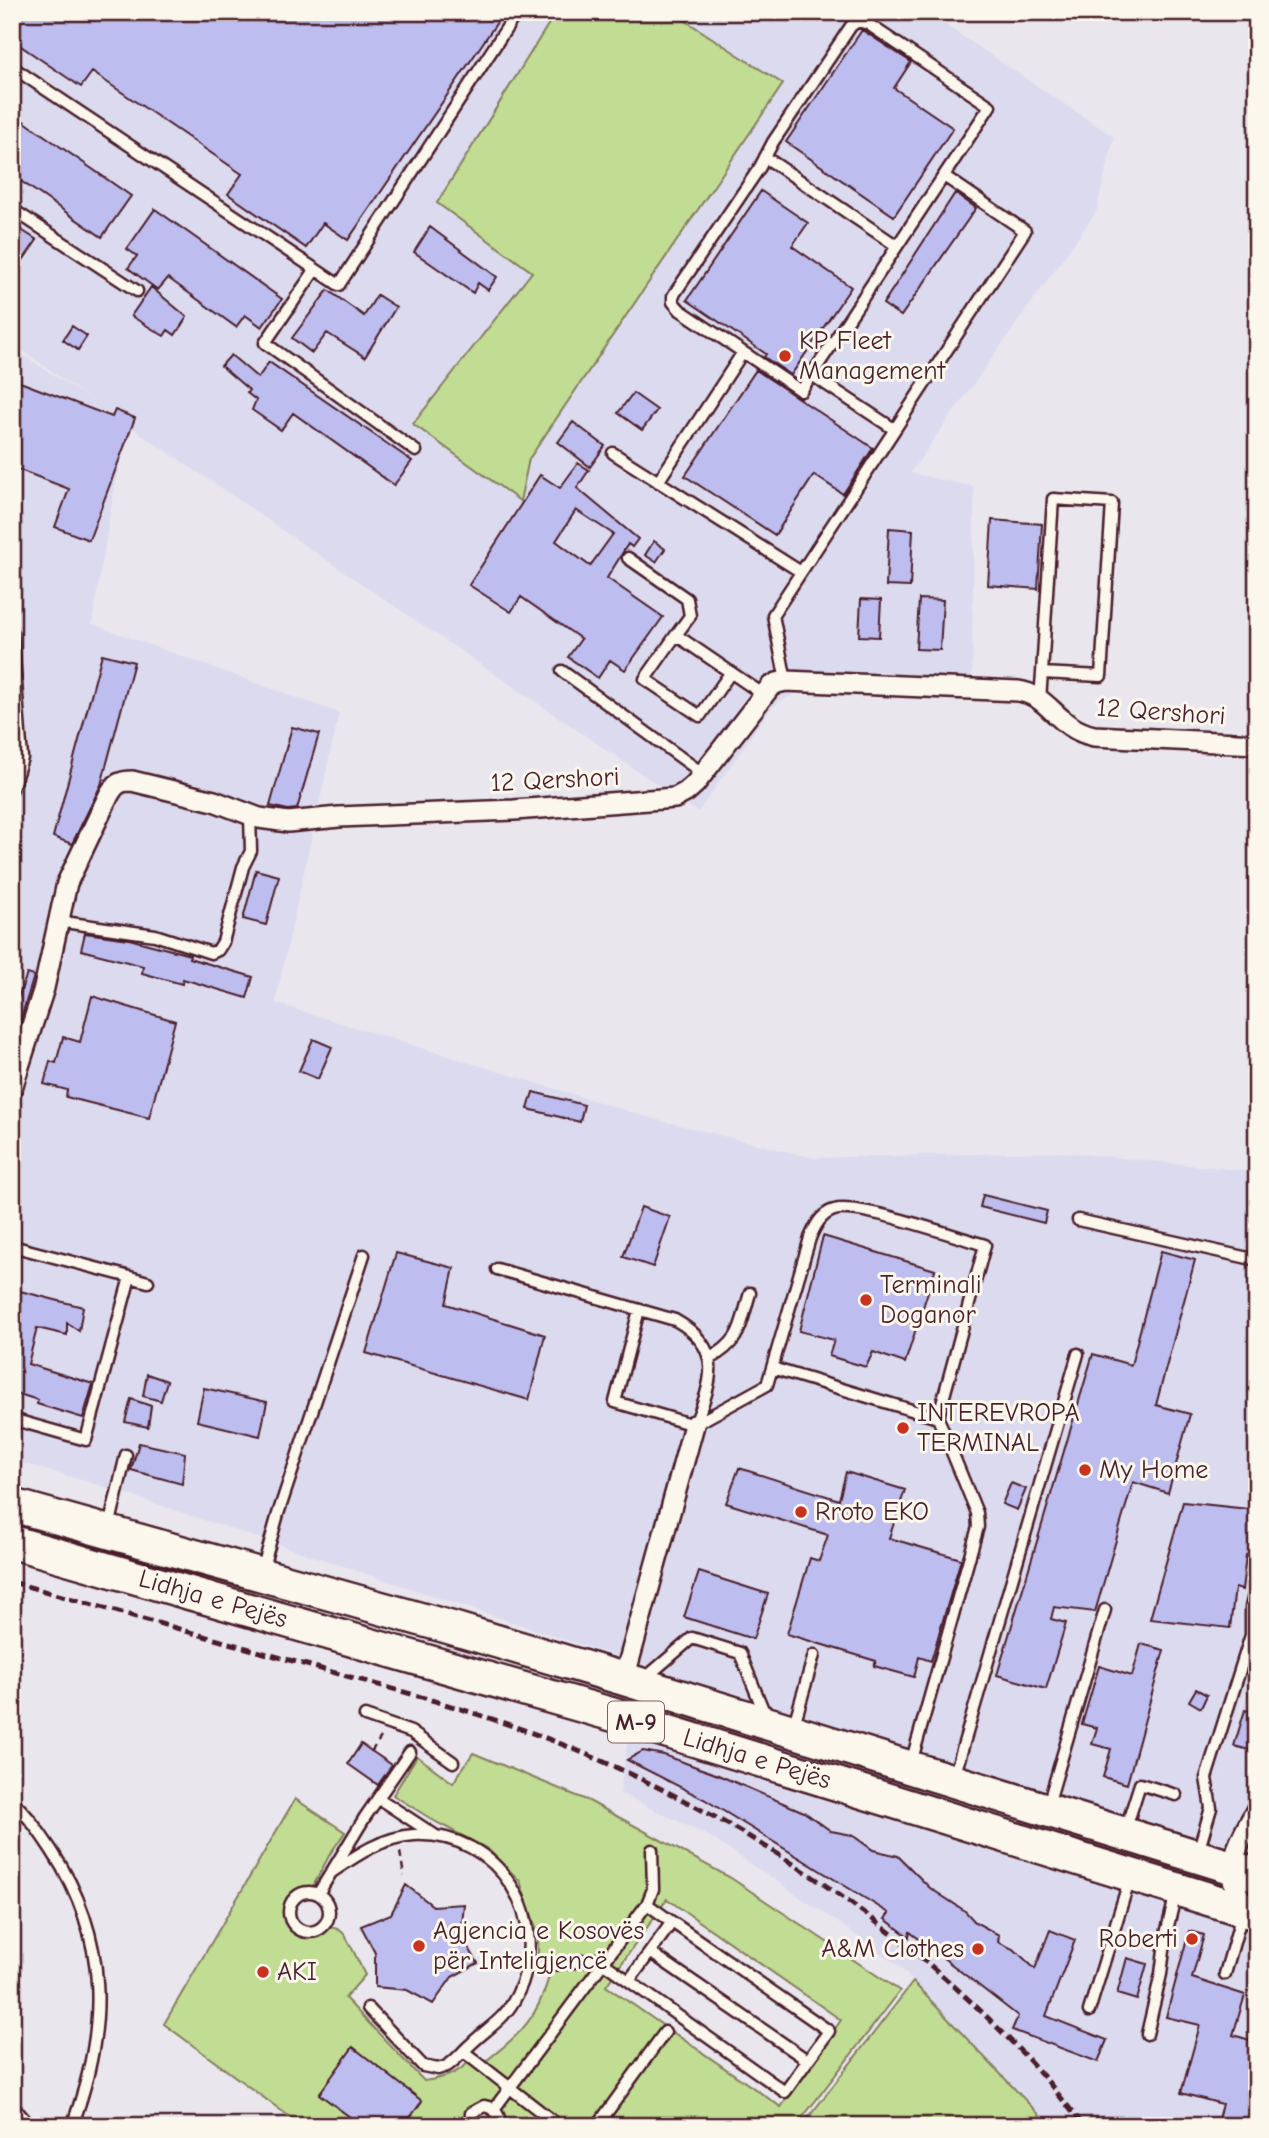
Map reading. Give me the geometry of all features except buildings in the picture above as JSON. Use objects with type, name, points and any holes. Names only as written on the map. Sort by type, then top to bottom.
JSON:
[{"type":"highway","name":"Lidhja e Pejës","points":[[12,1505],[632,1681],[1197,1856],[1245,1895]]},
{"type":"highway","name":"Lidhja e Pejës","points":[[12,1542],[601,1711],[1177,1889],[1245,1895]]},
{"type":"street","name":"12 Qershori","points":[[12,1087],[44,988],[67,883],[109,795],[122,781],[132,781],[214,802],[274,822],[648,802],[675,798],[686,792],[765,695],[777,683],[786,681],[1018,691],[1034,694],[1058,718],[1081,733],[1094,736],[1257,744]]},
{"type":"street","points":[[632,1681],[694,1425]]},
{"type":"street","points":[[1245,1895],[1244,1834],[1257,1809]]},
{"type":"lane","points":[[12,67],[339,285],[517,12]]},
{"type":"lane","points":[[858,21],[990,106],[801,391],[680,310],[673,302],[673,296],[765,157],[772,142],[851,26],[858,21]]},
{"type":"lane","points":[[765,157],[897,246]]},
{"type":"lane","points":[[786,681],[773,615],[1025,231],[943,176]]},
{"type":"lane","points":[[12,208],[137,291]]},
{"type":"lane","points":[[315,270],[265,343],[416,451]]},
{"type":"lane","points":[[658,482],[743,352]]},
{"type":"lane","points":[[812,375],[894,429]]},
{"type":"lane","points":[[613,453],[801,572]]},
{"type":"lane","points":[[1040,699],[1053,499],[1112,503],[1101,676],[1042,673]]},
{"type":"lane","points":[[628,558],[687,599],[690,616],[645,679],[700,716],[730,672]]},
{"type":"lane","points":[[12,632],[22,758],[12,789]]},
{"type":"lane","points":[[676,635],[765,695]]},
{"type":"lane","points":[[562,671],[702,773]]},
{"type":"lane","points":[[57,922],[155,935],[211,953],[218,950],[223,942],[243,867],[251,851],[250,814]]},
{"type":"lane","points":[[767,1385],[810,1238],[822,1217],[831,1211],[854,1208],[985,1245],[938,1418],[977,1513],[978,1527],[910,1767]]},
{"type":"lane","points":[[1078,1220],[1257,1260]]},
{"type":"lane","points":[[12,1247],[148,1282]]},
{"type":"lane","points":[[261,1574],[278,1514],[364,1255]]},
{"type":"lane","points":[[497,1269],[675,1320],[687,1327],[699,1338],[709,1359],[711,1377],[694,1425]]},
{"type":"lane","points":[[12,1419],[86,1440],[130,1277]]},
{"type":"lane","points":[[709,1359],[733,1343],[750,1293]]},
{"type":"lane","points":[[639,1310],[615,1402],[694,1425],[789,1373]]},
{"type":"lane","points":[[954,1780],[1078,1354]]},
{"type":"lane","points":[[772,1368],[938,1418]]},
{"type":"lane","points":[[108,1531],[126,1455]]},
{"type":"lane","points":[[1197,1856],[1211,1808],[1206,1778],[1254,1634],[1251,1607],[1257,1584]]},
{"type":"lane","points":[[1046,1809],[1105,1610]]},
{"type":"lane","points":[[632,1681],[692,1638],[740,1653],[781,1727]]},
{"type":"lane","points":[[781,1727],[814,1655]]},
{"type":"lane","points":[[365,1716],[411,1732],[453,1762]]},
{"type":"lane","points":[[318,1894],[377,1798],[410,1752]]},
{"type":"lane","points":[[1124,1834],[1140,1784],[1176,1795]]},
{"type":"lane","points":[[377,1798],[436,1836]]},
{"type":"lane","points":[[12,1801],[41,1835],[63,1868],[79,1899],[91,1936],[99,2011],[87,2084],[72,2126]]},
{"type":"lane","points":[[332,1872],[366,1850],[394,1839],[413,1835],[436,1836],[457,1841],[493,1863],[508,1880],[518,1896],[528,1926],[528,1968],[516,1997],[494,2027],[447,2066],[439,2069],[423,2066],[368,2008]]},
{"type":"lane","points":[[494,2109],[647,1904],[653,1889],[652,1850]]},
{"type":"lane","points":[[1088,2011],[1131,1875]]},
{"type":"lane","points":[[1147,2034],[1177,1889]]},
{"type":"lane","points":[[304,1892],[318,1894],[329,1909],[327,1921],[312,1931],[299,1929],[291,1921],[289,1914],[292,1901],[304,1892]]},
{"type":"lane","points":[[1225,1974],[1245,1895]]},
{"type":"lane","points":[[528,1968],[598,1959],[785,2092],[829,2031],[647,1904]]},
{"type":"lane","points":[[629,1981],[672,1922]]},
{"type":"lane","points":[[650,1952],[807,2060]]},
{"type":"lane","points":[[597,2126],[665,2032]]},
{"type":"lane","points":[[464,2052],[559,2126]]},
{"type":"lane","points":[[12,2105],[30,2126]]},
{"type":"lane","points":[[470,2126],[470,2118],[475,2109],[484,2106],[494,2109],[499,2118],[499,2126]]},
{"type":"path","points":[[371,1752],[384,1733]]},
{"type":"shaded area","points":[[12,12],[926,12],[1114,137],[1096,212],[910,473],[974,487],[972,692],[800,690],[771,708],[698,812],[125,423],[92,624],[339,713],[275,1003],[657,1120],[814,1158],[1062,1152],[1257,1172],[1257,1649],[1221,1778],[1257,1658],[1257,2126],[1046,2126],[900,1967],[709,1836],[620,1793],[629,1731],[640,1698],[660,1671],[102,1486],[12,1460],[12,348],[92,400],[12,343]]},
{"type":"green space","points":[[556,12],[672,12],[783,84],[529,459],[520,501],[413,424],[532,272],[437,203]]},
{"type":"green space","points":[[473,1753],[589,1801],[731,1878],[900,1991],[796,2126],[499,2126],[499,2118],[479,2107],[470,2126],[302,2126],[164,2024],[295,1799],[345,1832],[310,1892],[298,1896],[289,1910],[292,1922],[303,1930],[331,1927],[345,1935],[365,1975],[345,1998],[424,2081],[449,2075],[469,2062],[477,2068],[506,2045],[536,2010],[553,1960],[538,1956],[538,1934],[520,1881],[488,1849],[436,1822],[393,1795],[417,1756],[453,1783]],"holes":[[[667,1899],[841,2020],[781,2107],[606,1986]]]},
{"type":"green space","points":[[913,1982],[1050,2126],[802,2126]]},
{"type":"railway","points":[[12,1582],[469,1712],[542,1736],[672,1794],[786,1859],[893,1935],[944,1977],[992,2022],[1037,2069],[1084,2126]]},
{"type":"place","name":"KP Fleet Management","points":[[785,356]]},
{"type":"place","name":"Terminali Doganor","points":[[866,1300]]},
{"type":"place","name":"INTEREVROPA TERMINAL","points":[[903,1428]]},
{"type":"place","name":"My Home","points":[[1085,1470]]},
{"type":"place","name":"Rroto EKO","points":[[801,1512]]},
{"type":"place","name":"Roberti","points":[[1192,1939]]},
{"type":"place","name":"Agjencia e Kosovës për Inteligjencë","points":[[419,1946]]},
{"type":"place","name":"A&M Clothes","points":[[978,1949]]},
{"type":"place","name":"AKI","points":[[263,1972]]}]
